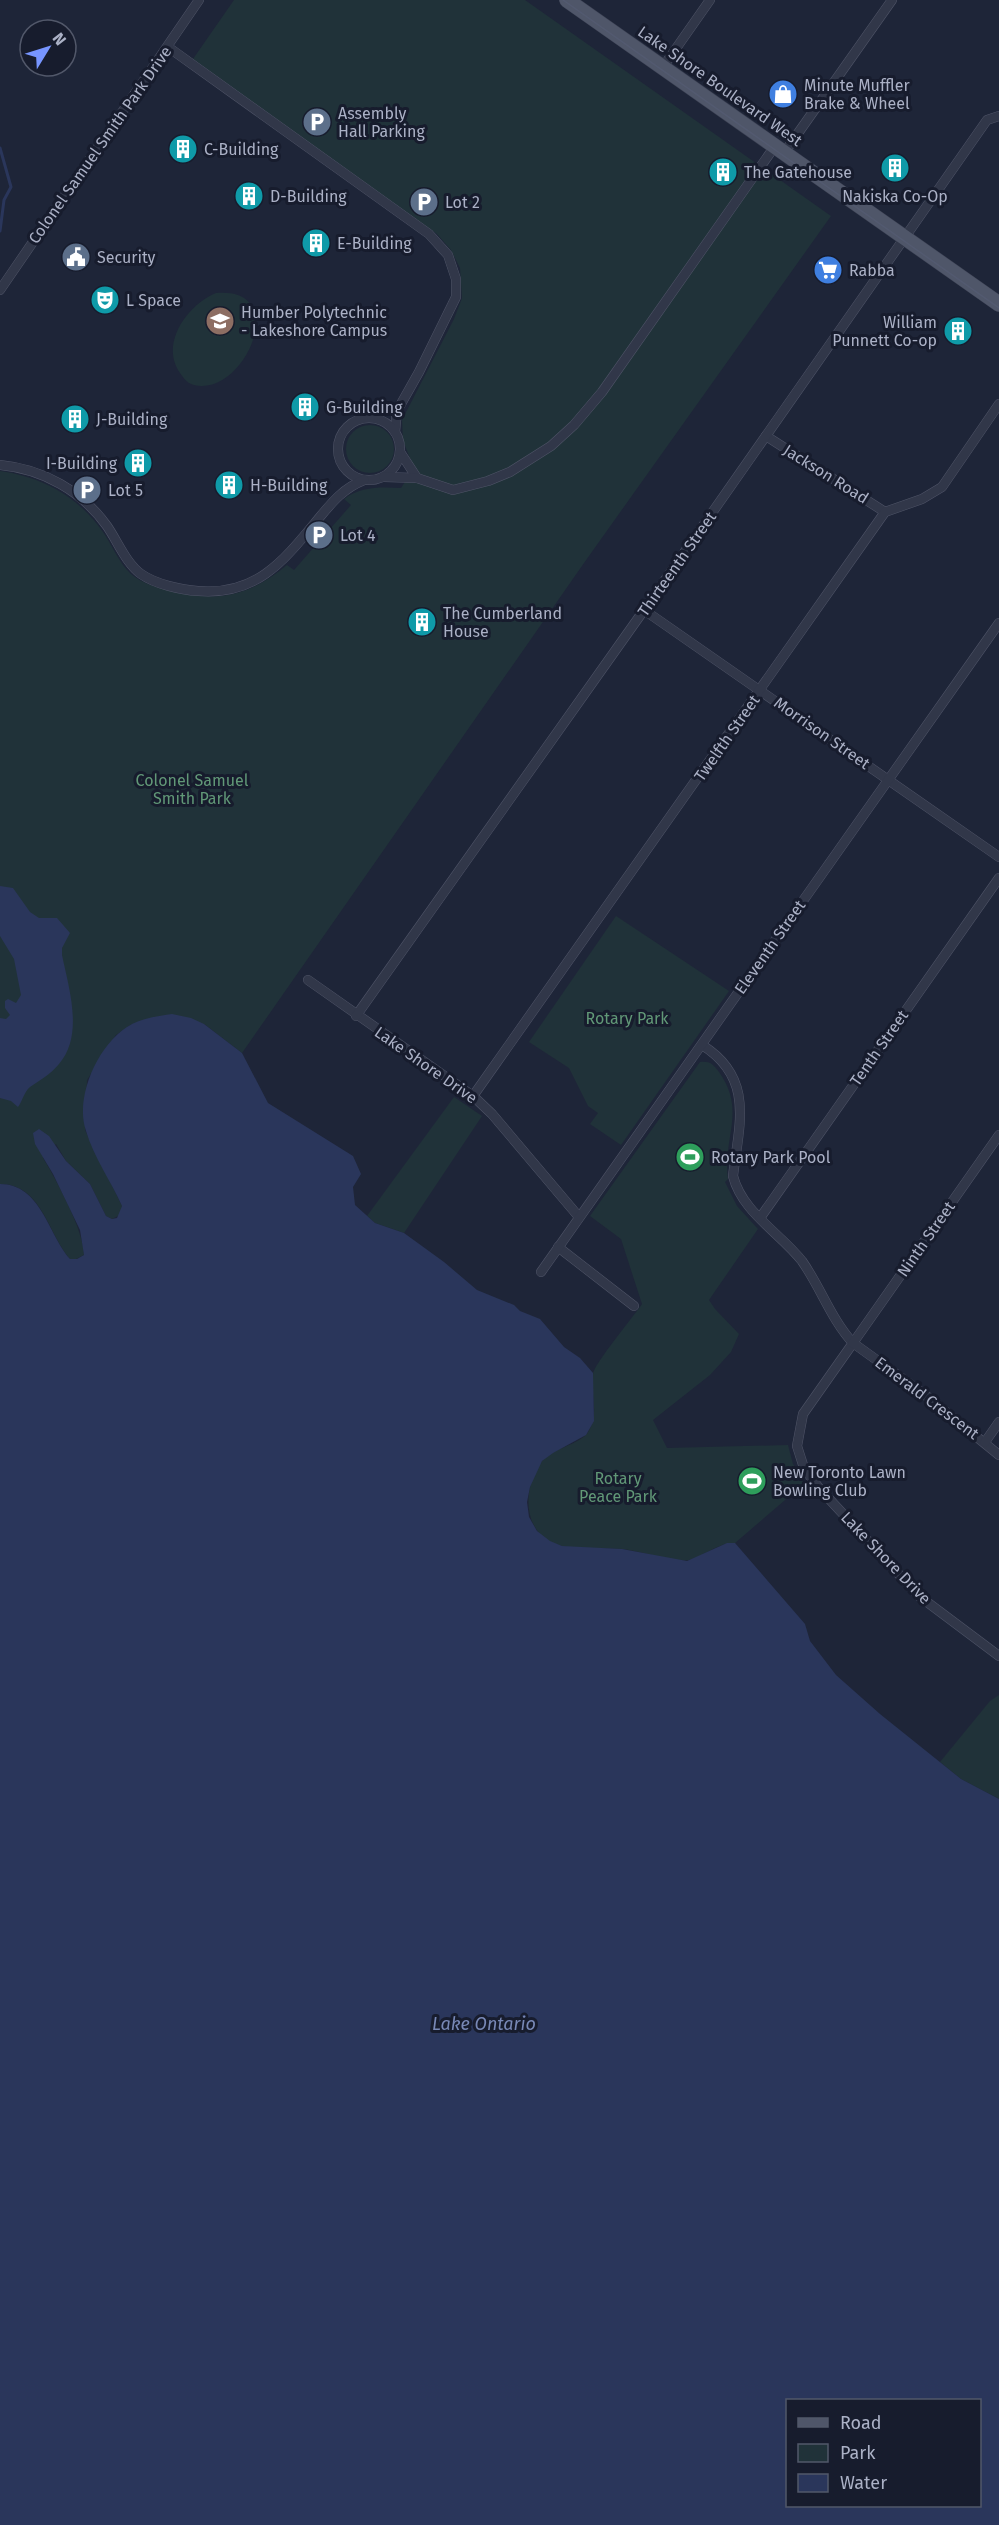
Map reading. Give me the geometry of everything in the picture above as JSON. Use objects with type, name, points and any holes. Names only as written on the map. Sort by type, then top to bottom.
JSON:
[{"type":"main road","name":"Lake Shore Boulevard West","points":[[567,0],[999,304]]},
{"type":"street","name":"Colonel Samuel Smith Park Drive","points":[[0,290],[200,0]]},
{"type":"street","points":[[663,67],[710,0]]},
{"type":"street","points":[[0,465],[38,473],[77,495],[97,514],[134,568],[155,581],[196,591],[233,589],[253,582],[269,572],[293,549],[342,491],[364,480],[384,477],[417,478],[453,490],[489,481],[510,472],[532,460],[568,430],[602,392],[892,0]]},
{"type":"street","points":[[168,46],[429,234],[448,255],[456,279],[456,297],[397,411],[396,432],[400,452],[417,478]]},
{"type":"street","name":"Thirteenth Street","points":[[356,1016],[987,120],[999,116]]},
{"type":"street","points":[[885,512],[922,499],[942,487],[999,404]]},
{"type":"street","points":[[342,491],[346,471],[337,452],[342,432],[349,424],[359,419],[380,419],[397,411]]},
{"type":"street","points":[[380,419],[396,432]]},
{"type":"street","name":"Jackson Road","points":[[766,436],[885,512]]},
{"type":"street","points":[[384,477],[398,462],[400,452]]},
{"type":"street","points":[[346,471],[364,480]]},
{"type":"street","name":"Twelfth Street","points":[[474,1096],[885,512]]},
{"type":"street","name":"Morrison Street","points":[[644,610],[999,857]]},
{"type":"street","name":"Eleventh Street","points":[[542,1272],[999,623]]},
{"type":"street","name":"Tenth Street","points":[[760,1218],[999,878]]},
{"type":"street","name":"Lake Shore Drive","points":[[308,980],[356,1016],[474,1096],[579,1217]]},
{"type":"street","points":[[702,1045],[720,1059],[737,1091],[742,1122],[733,1176],[739,1192],[802,1262],[834,1319],[853,1343]]},
{"type":"street","name":"Ninth Street","points":[[853,1343],[999,1135]]},
{"type":"street","points":[[558,1247],[634,1306]]},
{"type":"street","name":"Lake Shore Drive","points":[[853,1343],[803,1414],[797,1446],[804,1468],[819,1488],[919,1596],[999,1656]]},
{"type":"street","name":"Emerald Crescent","points":[[853,1343],[924,1394],[999,1455]]},
{"type":"street","points":[[985,1442],[999,1422]]},
{"type":"green space","name":"Colonel Samuel Smith Park","points":[[234,0],[525,0],[831,216],[584,563],[242,1053],[204,1024],[132,1024],[116,1035],[87,1080],[85,1130],[122,1206],[120,1215],[112,1219],[106,1216],[90,1184],[66,1161],[56,1144],[43,1158],[68,1205],[83,1245],[84,1255],[70,1259],[35,1201],[26,1192],[14,1186],[0,1184],[0,471],[44,483],[70,498],[93,519],[127,570],[144,582],[168,590],[202,596],[217,596],[245,590],[273,576],[287,565],[294,570],[351,505],[344,499],[364,490],[401,488],[414,468],[403,441],[402,420],[454,319],[462,298],[460,268],[451,250],[437,234],[193,59]]},
{"type":"green space","points":[[216,293],[239,295],[252,306],[256,322],[253,341],[243,359],[230,375],[213,384],[194,385],[189,383],[178,370],[174,359],[175,336],[180,325],[196,306]]},
{"type":"green space","points":[[365,425],[375,425],[387,432],[394,444],[394,454],[387,466],[375,473],[365,473],[350,462],[346,454],[346,444],[357,429]]},
{"type":"green space","name":"Rotary Park","points":[[616,916],[729,991],[621,1145],[590,1124],[598,1113],[588,1106],[569,1068],[529,1042]]},
{"type":"green space","name":"Rotary Peace Park","points":[[700,1062],[713,1065],[727,1086],[733,1112],[728,1151],[728,1179],[725,1182],[737,1206],[758,1229],[709,1300],[739,1334],[731,1352],[710,1375],[653,1420],[667,1448],[788,1445],[793,1464],[805,1483],[735,1543],[722,1545],[689,1560],[675,1560],[622,1549],[562,1546],[549,1541],[539,1533],[533,1523],[529,1511],[529,1498],[535,1472],[547,1456],[584,1437],[588,1432],[593,1418],[592,1382],[595,1369],[642,1304],[621,1239],[590,1216]]},
{"type":"green space","points":[[454,1097],[482,1116],[404,1233],[375,1223],[367,1216]]},
{"type":"green space","points":[[999,1695],[999,1799],[961,1779],[940,1762],[990,1701]]},
{"type":"water","points":[[0,886],[13,888],[30,912],[39,918],[57,918],[70,933],[62,948],[62,955],[71,997],[73,1026],[71,1040],[59,1064],[28,1089],[18,1107],[11,1101],[0,1098],[0,1018],[6,1019],[10,1015],[5,1008],[5,1001],[8,999],[16,1003],[21,995],[14,959],[0,936]]},
{"type":"water","name":"Lake Ontario","points":[[172,1014],[191,1018],[204,1024],[242,1053],[268,1103],[353,1156],[361,1174],[353,1187],[355,1205],[375,1223],[404,1233],[477,1290],[514,1305],[520,1311],[540,1319],[564,1347],[580,1358],[593,1373],[594,1421],[586,1435],[542,1461],[530,1487],[527,1502],[529,1517],[537,1531],[550,1541],[562,1546],[622,1549],[687,1561],[727,1543],[735,1543],[805,1624],[810,1641],[836,1675],[880,1714],[961,1779],[999,1799],[999,2525],[0,2525],[0,1184],[14,1186],[34,1201],[70,1259],[77,1259],[84,1255],[80,1230],[53,1174],[35,1144],[33,1133],[39,1129],[49,1136],[66,1161],[90,1184],[106,1216],[112,1219],[117,1218],[122,1206],[93,1151],[83,1117],[83,1102],[92,1071],[109,1043],[132,1024],[152,1017]]},
{"type":"waterway","points":[[0,148],[11,187],[4,200],[0,231]]},
{"type":"tram line","points":[[563,0],[999,308]]},
{"type":"place","name":"Minute Muffler Brake & Wheel","points":[[783,94]]},
{"type":"place","name":"Assembly Hall Parking","points":[[317,122]]},
{"type":"place","name":"C-Building","points":[[183,149]]},
{"type":"place","name":"Nakiska Co-Op","points":[[895,168]]},
{"type":"place","name":"The Gatehouse","points":[[723,172]]},
{"type":"place","name":"D-Building","points":[[249,196]]},
{"type":"place","name":"Lot 2","points":[[424,202]]},
{"type":"place","name":"E-Building","points":[[316,243]]},
{"type":"place","name":"Security","points":[[76,257]]},
{"type":"place","name":"Rabba","points":[[828,270]]},
{"type":"place","name":"L Space","points":[[105,300]]},
{"type":"place","name":"Humber Polytechnic - Lakeshore Campus","points":[[220,321]]},
{"type":"place","name":"William Punnett Co-op","points":[[958,331]]},
{"type":"place","name":"G-Building","points":[[305,407]]},
{"type":"place","name":"J-Building","points":[[75,419]]},
{"type":"place","name":"I-Building","points":[[138,463]]},
{"type":"place","name":"H-Building","points":[[229,485]]},
{"type":"place","name":"Lot 5","points":[[87,490]]},
{"type":"place","name":"Lot 4","points":[[319,535]]},
{"type":"place","name":"The Cumberland House","points":[[422,622]]},
{"type":"place","name":"Rotary Park Pool","points":[[690,1157]]},
{"type":"place","name":"New Toronto Lawn Bowling Club","points":[[752,1481]]}]
